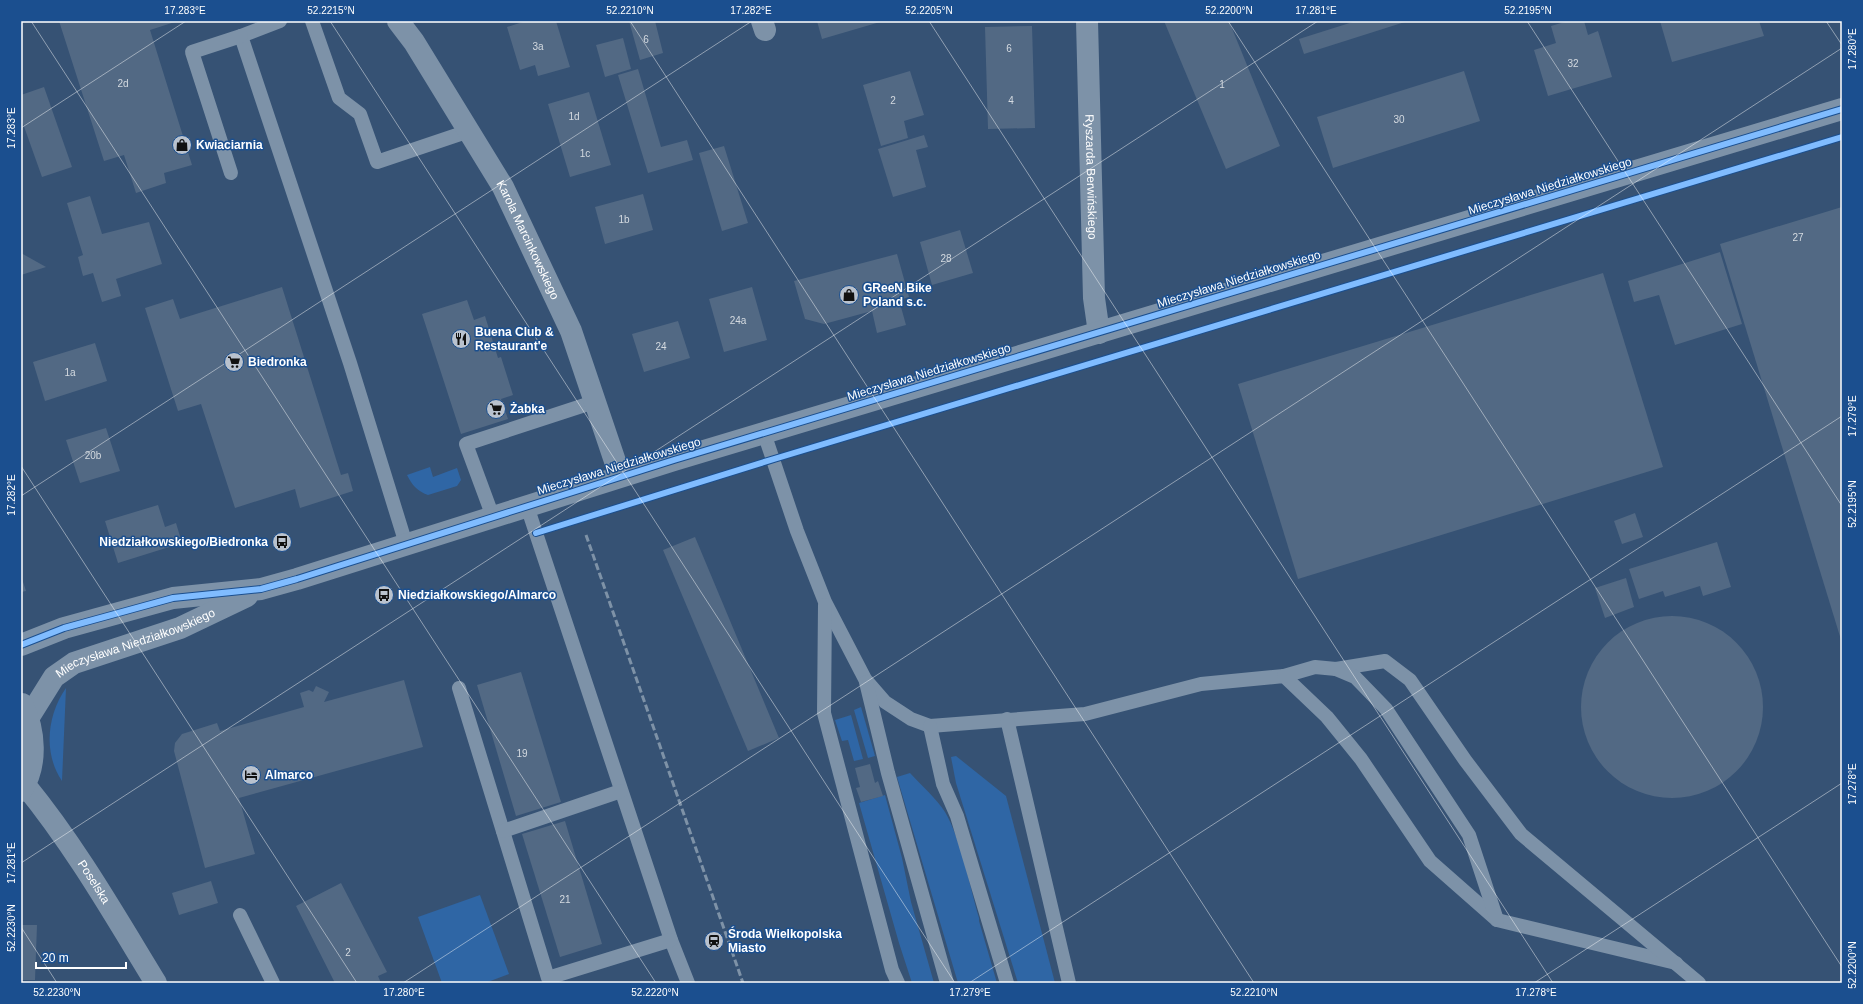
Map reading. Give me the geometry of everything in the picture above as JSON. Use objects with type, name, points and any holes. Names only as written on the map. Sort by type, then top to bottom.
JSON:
[{"type":"street","name":"Karola Marcinkowskiego","points":[[398,21],[414,42],[503,187],[571,331],[620,476]]},
{"type":"street","name":"Ryszarda Berwińskiego","points":[[1086,21],[1094,298],[1099,333]]},
{"type":"street","name":"Mieczysława Niedziałkowskiego","points":[[25,710],[54,677],[74,663],[180,628],[261,589],[620,476],[1842,109]]},
{"type":"street","name":"Mieczysława Niedziałkowskiego","points":[[21,645],[64,628],[173,598],[261,589]]},
{"type":"street","points":[[23,788],[32,763],[33,740],[25,710]]},
{"type":"street","name":"Poselska","points":[[23,788],[49,814],[97,887],[156,983]]},
{"type":"lane","points":[[231,173],[192,52],[280,21]]},
{"type":"lane","points":[[312,21],[339,98],[360,114],[377,162],[469,131]]},
{"type":"lane","points":[[241,36],[350,363],[406,544]]},
{"type":"lane","points":[[493,517],[466,444],[594,402]]},
{"type":"lane","points":[[764,433],[797,531],[825,602],[865,679],[885,702],[911,720],[930,726],[1085,714],[1201,684],[1284,676],[1315,667],[1336,669],[1385,661],[1410,680],[1465,760],[1521,834],[1699,983]]},
{"type":"lane","points":[[527,506],[671,940],[688,983]]},
{"type":"lane","points":[[825,602],[824,713],[892,970],[898,983]]},
{"type":"lane","points":[[1336,669],[1355,677],[1386,709],[1469,835],[1497,920]]},
{"type":"lane","points":[[1284,676],[1327,717],[1361,759],[1430,861],[1497,920],[1676,963]]},
{"type":"lane","points":[[865,679],[888,773],[947,983]]},
{"type":"lane","points":[[459,688],[548,978],[671,940]]},
{"type":"lane","points":[[1007,719],[1069,983]]},
{"type":"lane","points":[[930,726],[943,784],[957,816],[1007,983]]},
{"type":"lane","points":[[503,831],[621,791]]},
{"type":"lane","points":[[240,915],[273,983]]},
{"type":"shaded area","points":[[430,467],[433,477],[457,468],[461,480],[457,486],[428,495],[415,487],[407,475]]},
{"type":"shaded area","points":[[66,688],[62,781],[52,758],[50,734],[51,722],[55,710]]},
{"type":"shaded area","points":[[861,707],[875,756],[868,758],[854,710]]},
{"type":"shaded area","points":[[851,715],[863,759],[854,761],[848,740],[842,741],[835,720]]},
{"type":"shaded area","points":[[956,756],[1006,796],[1055,983],[1018,983],[956,783],[951,757]]},
{"type":"shaded area","points":[[910,773],[937,802],[951,823],[965,864],[979,921],[997,983],[958,983],[897,777]]},
{"type":"shaded area","points":[[885,795],[902,858],[911,902],[934,983],[912,983],[859,803]]},
{"type":"shaded area","points":[[480,895],[509,974],[485,983],[442,983],[418,917]]},
{"type":"building","points":[[59,21],[178,21],[150,30],[192,165],[164,173],[166,183],[136,193],[124,155],[104,161]]},
{"type":"building","points":[[526,21],[556,21],[570,67],[538,76],[535,65],[520,70],[507,27]]},
{"type":"building","points":[[629,21],[655,21],[663,53],[640,60]]},
{"type":"building","points":[[817,21],[879,21],[880,22],[822,39]]},
{"type":"building","points":[[1164,21],[1229,21],[1280,146],[1226,169]]},
{"type":"building","points":[[1356,21],[1408,21],[1304,54],[1299,39]]},
{"type":"building","points":[[1568,21],[1584,21],[1588,35],[1598,31],[1612,77],[1548,96],[1534,50],[1556,43],[1551,26]]},
{"type":"building","points":[[1660,21],[1759,21],[1764,36],[1672,62]]},
{"type":"building","points":[[1032,26],[1035,128],[988,129],[985,27]]},
{"type":"building","points":[[623,38],[631,69],[605,77],[596,45]]},
{"type":"building","points":[[638,69],[661,147],[687,140],[693,160],[648,173],[618,75]]},
{"type":"building","points":[[910,71],[924,115],[904,121],[908,138],[881,146],[863,85]]},
{"type":"building","points":[[1464,71],[1480,121],[1333,168],[1317,117]]},
{"type":"building","points":[[44,87],[72,167],[42,177],[21,118],[21,95]]},
{"type":"building","points":[[589,92],[611,165],[570,177],[548,104]]},
{"type":"building","points":[[924,135],[928,147],[916,150],[926,187],[893,197],[878,149]]},
{"type":"building","points":[[724,146],[748,223],[722,231],[699,153]]},
{"type":"building","points":[[643,194],[653,230],[605,244],[595,207]]},
{"type":"building","points":[[90,196],[102,234],[149,222],[162,264],[116,279],[121,296],[102,302],[93,273],[83,276],[78,257],[83,255],[67,203]]},
{"type":"building","points":[[1842,207],[1842,643],[1720,244]]},
{"type":"building","points":[[960,230],[973,273],[932,285],[920,242]]},
{"type":"building","points":[[1720,252],[1742,324],[1675,345],[1659,295],[1634,302],[1628,281]]},
{"type":"building","points":[[21,253],[46,267],[21,275]]},
{"type":"building","points":[[897,254],[909,297],[899,300],[906,325],[877,333],[872,311],[824,324],[805,319],[794,281]]},
{"type":"building","points":[[1603,273],[1663,467],[1298,579],[1238,384]]},
{"type":"building","name":"Biedronka","points":[[282,287],[341,475],[348,473],[353,491],[300,508],[295,489],[235,508],[201,404],[178,411],[145,308],[173,299],[180,319]]},
{"type":"building","points":[[752,287],[767,340],[724,352],[709,299]]},
{"type":"building","points":[[467,300],[474,320],[485,316],[498,358],[501,357],[513,395],[501,399],[508,419],[461,434],[422,314]]},
{"type":"building","points":[[678,321],[690,358],[644,372],[632,334]]},
{"type":"building","points":[[95,343],[107,381],[45,401],[33,362]]},
{"type":"building","points":[[106,428],[120,471],[80,483],[66,440]]},
{"type":"building","points":[[158,505],[165,527],[176,523],[182,543],[118,563],[105,521]]},
{"type":"building","points":[[1635,513],[1643,537],[1622,544],[1614,521]]},
{"type":"building","points":[[695,537],[779,738],[748,751],[663,550]]},
{"type":"building","points":[[1717,542],[1731,587],[1703,596],[1700,586],[1665,597],[1663,591],[1639,599],[1629,569]]},
{"type":"building","points":[[21,576],[26,591],[21,592]]},
{"type":"building","points":[[1626,578],[1634,607],[1605,618],[1595,588]]},
{"type":"building","points":[[1681,616],[1690,617],[1707,623],[1723,631],[1737,642],[1748,656],[1756,672],[1762,689],[1762,725],[1756,742],[1748,758],[1737,772],[1723,783],[1690,797],[1663,798],[1654,797],[1637,791],[1621,783],[1601,765],[1588,742],[1582,725],[1581,698],[1582,689],[1588,672],[1596,656],[1614,636],[1637,623],[1654,617]]},
{"type":"building","points":[[521,672],[561,802],[516,816],[477,685]]},
{"type":"building","name":"Almarco","points":[[404,680],[423,747],[239,798],[255,854],[205,868],[174,751],[175,743],[182,734],[217,723],[220,731],[304,707],[300,693],[309,690],[313,692],[316,686],[329,692],[324,702]]},
{"type":"building","points":[[870,764],[875,783],[878,781],[883,796],[861,802],[856,788],[860,787],[855,768]]},
{"type":"building","points":[[565,821],[602,944],[560,957],[522,834]]},
{"type":"building","points":[[211,881],[218,903],[179,915],[172,893]]},
{"type":"building","points":[[341,883],[387,972],[378,976],[381,983],[335,983],[296,906]]},
{"type":"building","points":[[21,925],[37,925],[35,980],[21,980]]},
{"type":"railway","points":[[586,535],[743,983]]},
{"type":"cycle path","points":[[21,645],[64,628],[173,598],[261,589],[297,579],[674,460],[1842,109]]},
{"type":"cycle path","points":[[536,533],[774,459],[1842,137]]},
{"type":"place","name":"Kwiaciarnia","points":[[182,145]]},
{"type":"place","name":"GReeN Bike Poland s.c.","points":[[849,295]]},
{"type":"place","name":"Buena Club & Restaurant'e","points":[[461,339]]},
{"type":"place","name":"Biedronka","points":[[234,362]]},
{"type":"place","name":"Żabka","points":[[496,409]]},
{"type":"place","name":"Niedziałkowskiego/Biedronka","points":[[282,542]]},
{"type":"place","name":"Niedziałkowskiego/Almarco","points":[[384,595]]},
{"type":"place","name":"Almarco","points":[[251,775]]},
{"type":"place","name":"Środa Wielkopolska Miasto","points":[[714,941]]}]
